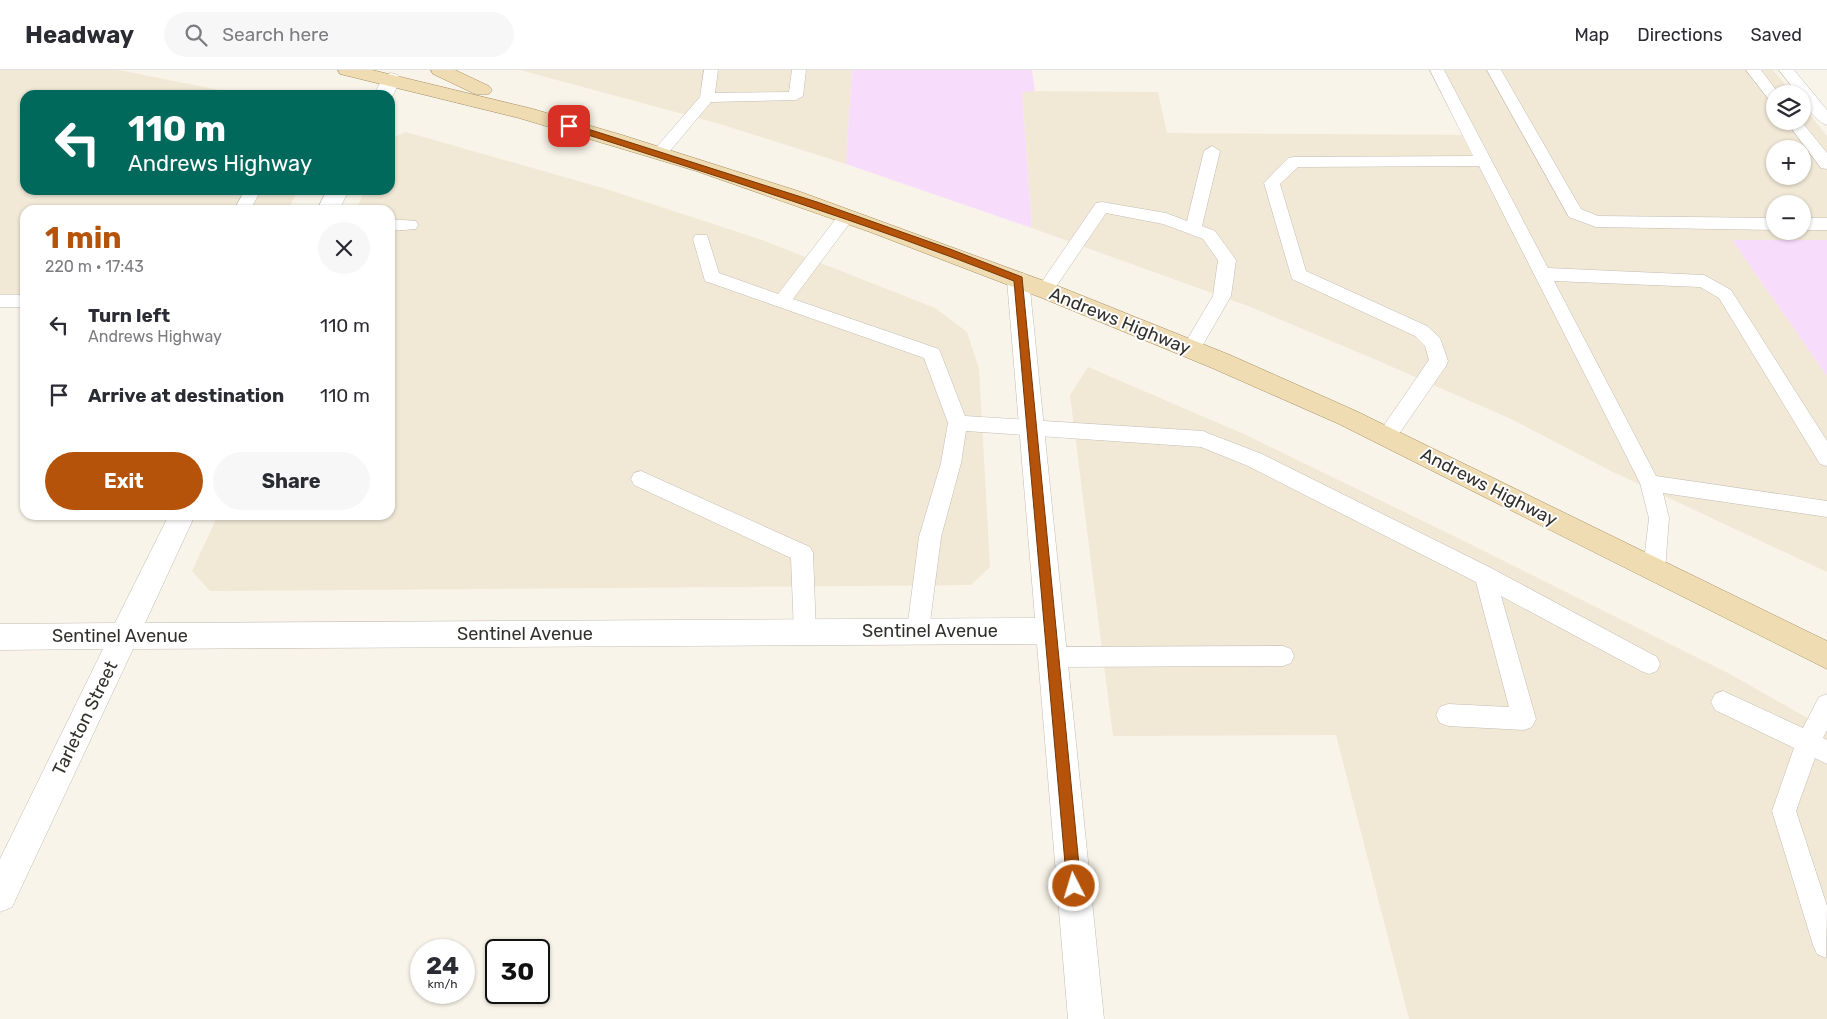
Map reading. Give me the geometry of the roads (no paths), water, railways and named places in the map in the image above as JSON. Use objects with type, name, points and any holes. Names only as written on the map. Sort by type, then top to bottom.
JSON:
[{"type":"main road","name":"Andrews Highway","points":[[347,70],[388,87],[545,120],[659,154],[848,216],[1045,290],[1190,350],[1387,436],[1827,656]]},
{"type":"main road","points":[[440,70],[545,120]]},
{"type":"street","points":[[1018,280],[1086,1019]]},
{"type":"street","name":"Tarleton Street","points":[[0,895],[180,520]]},
{"type":"street","name":"Sentinel Avenue","points":[[0,637],[805,633],[918,630],[1052,644]]},
{"type":"lane","points":[[659,154],[707,98],[711,70]]},
{"type":"lane","points":[[707,98],[796,96],[799,70]]},
{"type":"lane","points":[[1437,70],[1650,483],[1659,518],[1654,570]]},
{"type":"lane","points":[[1494,70],[1575,213],[1596,221],[1766,224]]},
{"type":"lane","points":[[1753,70],[1766,87]]},
{"type":"lane","points":[[1786,70],[1827,120]]},
{"type":"lane","points":[[1801,130],[1827,164]]},
{"type":"lane","points":[[1193,229],[1212,151]]},
{"type":"lane","points":[[1387,436],[1439,361],[1433,343],[1421,331],[1298,275],[1272,182],[1294,162],[1484,161]]},
{"type":"lane","points":[[1045,290],[1102,207],[1166,219],[1209,235],[1227,260],[1222,296],[1190,350]]},
{"type":"lane","points":[[782,301],[848,216]]},
{"type":"lane","points":[[1811,224],[1827,224]]},
{"type":"lane","points":[[395,225],[410,225]]},
{"type":"lane","points":[[701,239],[711,277],[932,354],[958,423],[951,462],[930,537],[918,630]]},
{"type":"lane","points":[[1543,274],[1704,281],[1725,294],[1827,458]]},
{"type":"lane","points":[[0,301],[20,301]]},
{"type":"lane","points":[[958,423],[1202,439],[1255,460],[1485,576],[1648,664]]},
{"type":"lane","points":[[641,478],[802,553],[805,633]]},
{"type":"lane","points":[[1650,483],[1827,509]]},
{"type":"lane","points":[[1448,715],[1524,719],[1485,576]]},
{"type":"lane","points":[[1052,644],[1283,656]]},
{"type":"lane","points":[[1723,702],[1818,748]]},
{"type":"lane","points":[[1826,945],[1784,811],[1818,748],[1827,705]]}]
